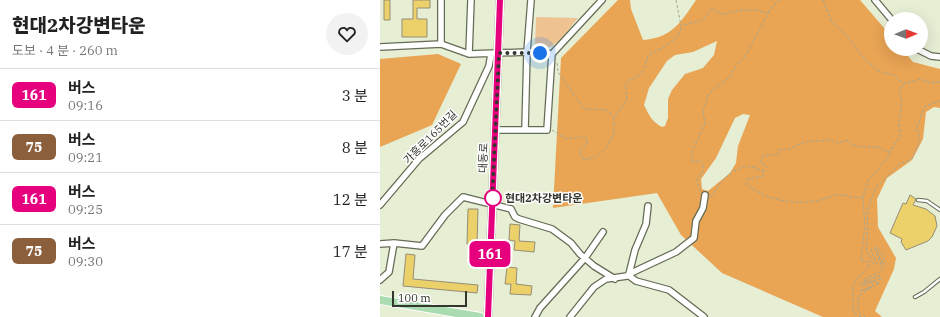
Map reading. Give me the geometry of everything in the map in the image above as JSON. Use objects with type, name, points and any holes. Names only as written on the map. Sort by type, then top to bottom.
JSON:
[{"type":"main road","name":"대동로","points":[[488,317],[500,0]]},
{"type":"main road","points":[[380,300],[480,317]]},
{"type":"street","points":[[441,0],[441,44]]},
{"type":"street","points":[[469,54],[471,0]]},
{"type":"street","points":[[526,130],[527,52],[531,0]]},
{"type":"street","points":[[495,130],[547,130],[552,56],[602,0]]},
{"type":"street","points":[[875,0],[885,12]]},
{"type":"street","points":[[380,47],[441,44],[469,54],[527,52],[552,56]]},
{"type":"street","points":[[928,53],[940,57]]},
{"type":"street","name":"가흥로165번길","points":[[380,205],[419,160],[463,122],[489,66],[491,54]]},
{"type":"street","points":[[570,317],[594,287],[606,279],[615,279],[628,275],[676,252],[694,238],[696,220],[703,208],[705,195]]},
{"type":"street","points":[[380,244],[394,243],[422,246],[463,196],[511,209],[515,217],[519,219],[552,229],[571,243],[585,258],[603,273],[615,279]]},
{"type":"street","points":[[628,275],[635,250],[646,224],[648,206]]},
{"type":"street","points":[[535,317],[540,308],[585,258],[603,232]]},
{"type":"street","points":[[380,280],[389,272],[394,243]]},
{"type":"street","points":[[628,275],[636,281],[669,290],[684,300],[696,312],[704,317]]},
{"type":"lane","points":[[918,200],[927,201],[940,210]]},
{"type":"lane","points":[[915,297],[924,292],[940,279]]},
{"type":"path","points":[[547,130],[553,130],[567,139],[582,137],[587,139],[587,144],[579,151],[584,160],[596,157],[606,147],[614,134],[614,118],[627,100],[624,86],[626,82],[642,71],[649,55],[666,47],[679,34],[681,26],[676,0]]},
{"type":"path","points":[[763,172],[745,166],[740,167],[720,183],[712,196],[705,195],[702,194],[697,180],[704,168],[703,164],[700,161],[693,162],[691,154],[705,122],[703,111],[705,101],[710,92],[730,77],[735,67],[746,55],[771,8],[780,0]]},
{"type":"path","points":[[823,0],[832,22],[847,36],[865,59],[878,71],[894,74],[903,84]]},
{"type":"path","points":[[681,26],[703,20],[712,8],[716,12],[724,15],[731,12],[753,8],[768,14]]},
{"type":"path","points":[[552,56],[557,61],[558,72],[584,109],[606,110],[614,118]]},
{"type":"path","points":[[903,84],[920,79],[940,82]]},
{"type":"path","points":[[861,317],[854,313],[853,286],[854,282],[869,266],[869,262],[861,261],[865,227],[862,197],[868,181],[891,152],[894,143],[900,136],[899,125],[902,99],[899,94],[903,84]]},
{"type":"path","points":[[865,317],[858,310],[858,297],[872,287],[860,291],[880,283],[877,281],[862,286],[860,284],[881,279],[879,276],[866,281],[862,280],[879,272],[882,269],[884,259],[882,252],[876,247],[882,263],[881,265],[875,250],[872,250],[877,264],[872,262],[868,255],[866,212],[868,206],[879,183],[900,164],[912,159],[920,140],[918,127],[923,110],[926,106],[940,101]]},
{"type":"path","points":[[862,197],[855,199],[838,195],[809,202],[775,198],[757,193],[746,184],[748,179],[763,176],[763,172],[767,167],[760,162],[763,156],[778,154],[781,149],[787,150],[805,142],[823,140],[838,142],[848,140],[850,144],[857,147],[874,146],[891,152]]},
{"type":"shaded area","points":[[618,0],[630,0],[631,9],[643,40],[661,36],[675,28],[696,0],[860,0],[884,28],[884,56],[908,56],[913,62],[940,69],[940,108],[934,107],[926,112],[923,139],[912,160],[887,178],[877,199],[878,227],[896,258],[894,269],[875,311],[882,317],[823,317],[722,273],[681,235],[657,193],[553,208],[561,58]],"holes":[[[717,41],[714,55],[703,68],[685,74],[672,90],[668,99],[668,118],[665,126],[662,127],[656,123],[651,118],[644,105],[649,88],[667,61],[675,55],[693,52]],[[743,114],[750,115],[738,146],[736,163],[730,173],[708,191],[702,189],[701,179],[716,158],[735,118]]]},
{"type":"shaded area","points":[[536,17],[578,18],[560,40],[548,48],[542,49],[535,47]]},
{"type":"shaded area","points":[[438,54],[461,64],[432,125],[380,147],[380,59]]},
{"type":"building","points":[[384,0],[390,0],[390,20],[384,20]]},
{"type":"building","points":[[413,0],[430,0],[430,8],[417,8],[417,19],[427,19],[427,37],[402,37],[402,19],[413,19]]},
{"type":"building","points":[[910,195],[916,199],[913,205],[926,209],[935,216],[937,226],[932,237],[928,241],[906,250],[901,242],[902,239],[890,233],[903,203],[906,204]]},
{"type":"building","points":[[468,209],[478,209],[477,244],[467,244]]},
{"type":"building","points":[[510,224],[520,225],[519,241],[535,242],[534,252],[514,250],[515,241],[509,240]]},
{"type":"building","points":[[406,254],[415,255],[413,279],[478,285],[477,293],[403,286]]},
{"type":"building","points":[[507,267],[517,268],[516,284],[532,286],[531,295],[510,294],[511,284],[505,284]]},
{"type":"bus line","name":"161","points":[[488,317],[500,0]]},
{"type":"place","name":"현대2차강변타운","points":[[493,198]]},
{"type":"route","points":[[493,198],[492,204],[499,53],[540,53]]}]
